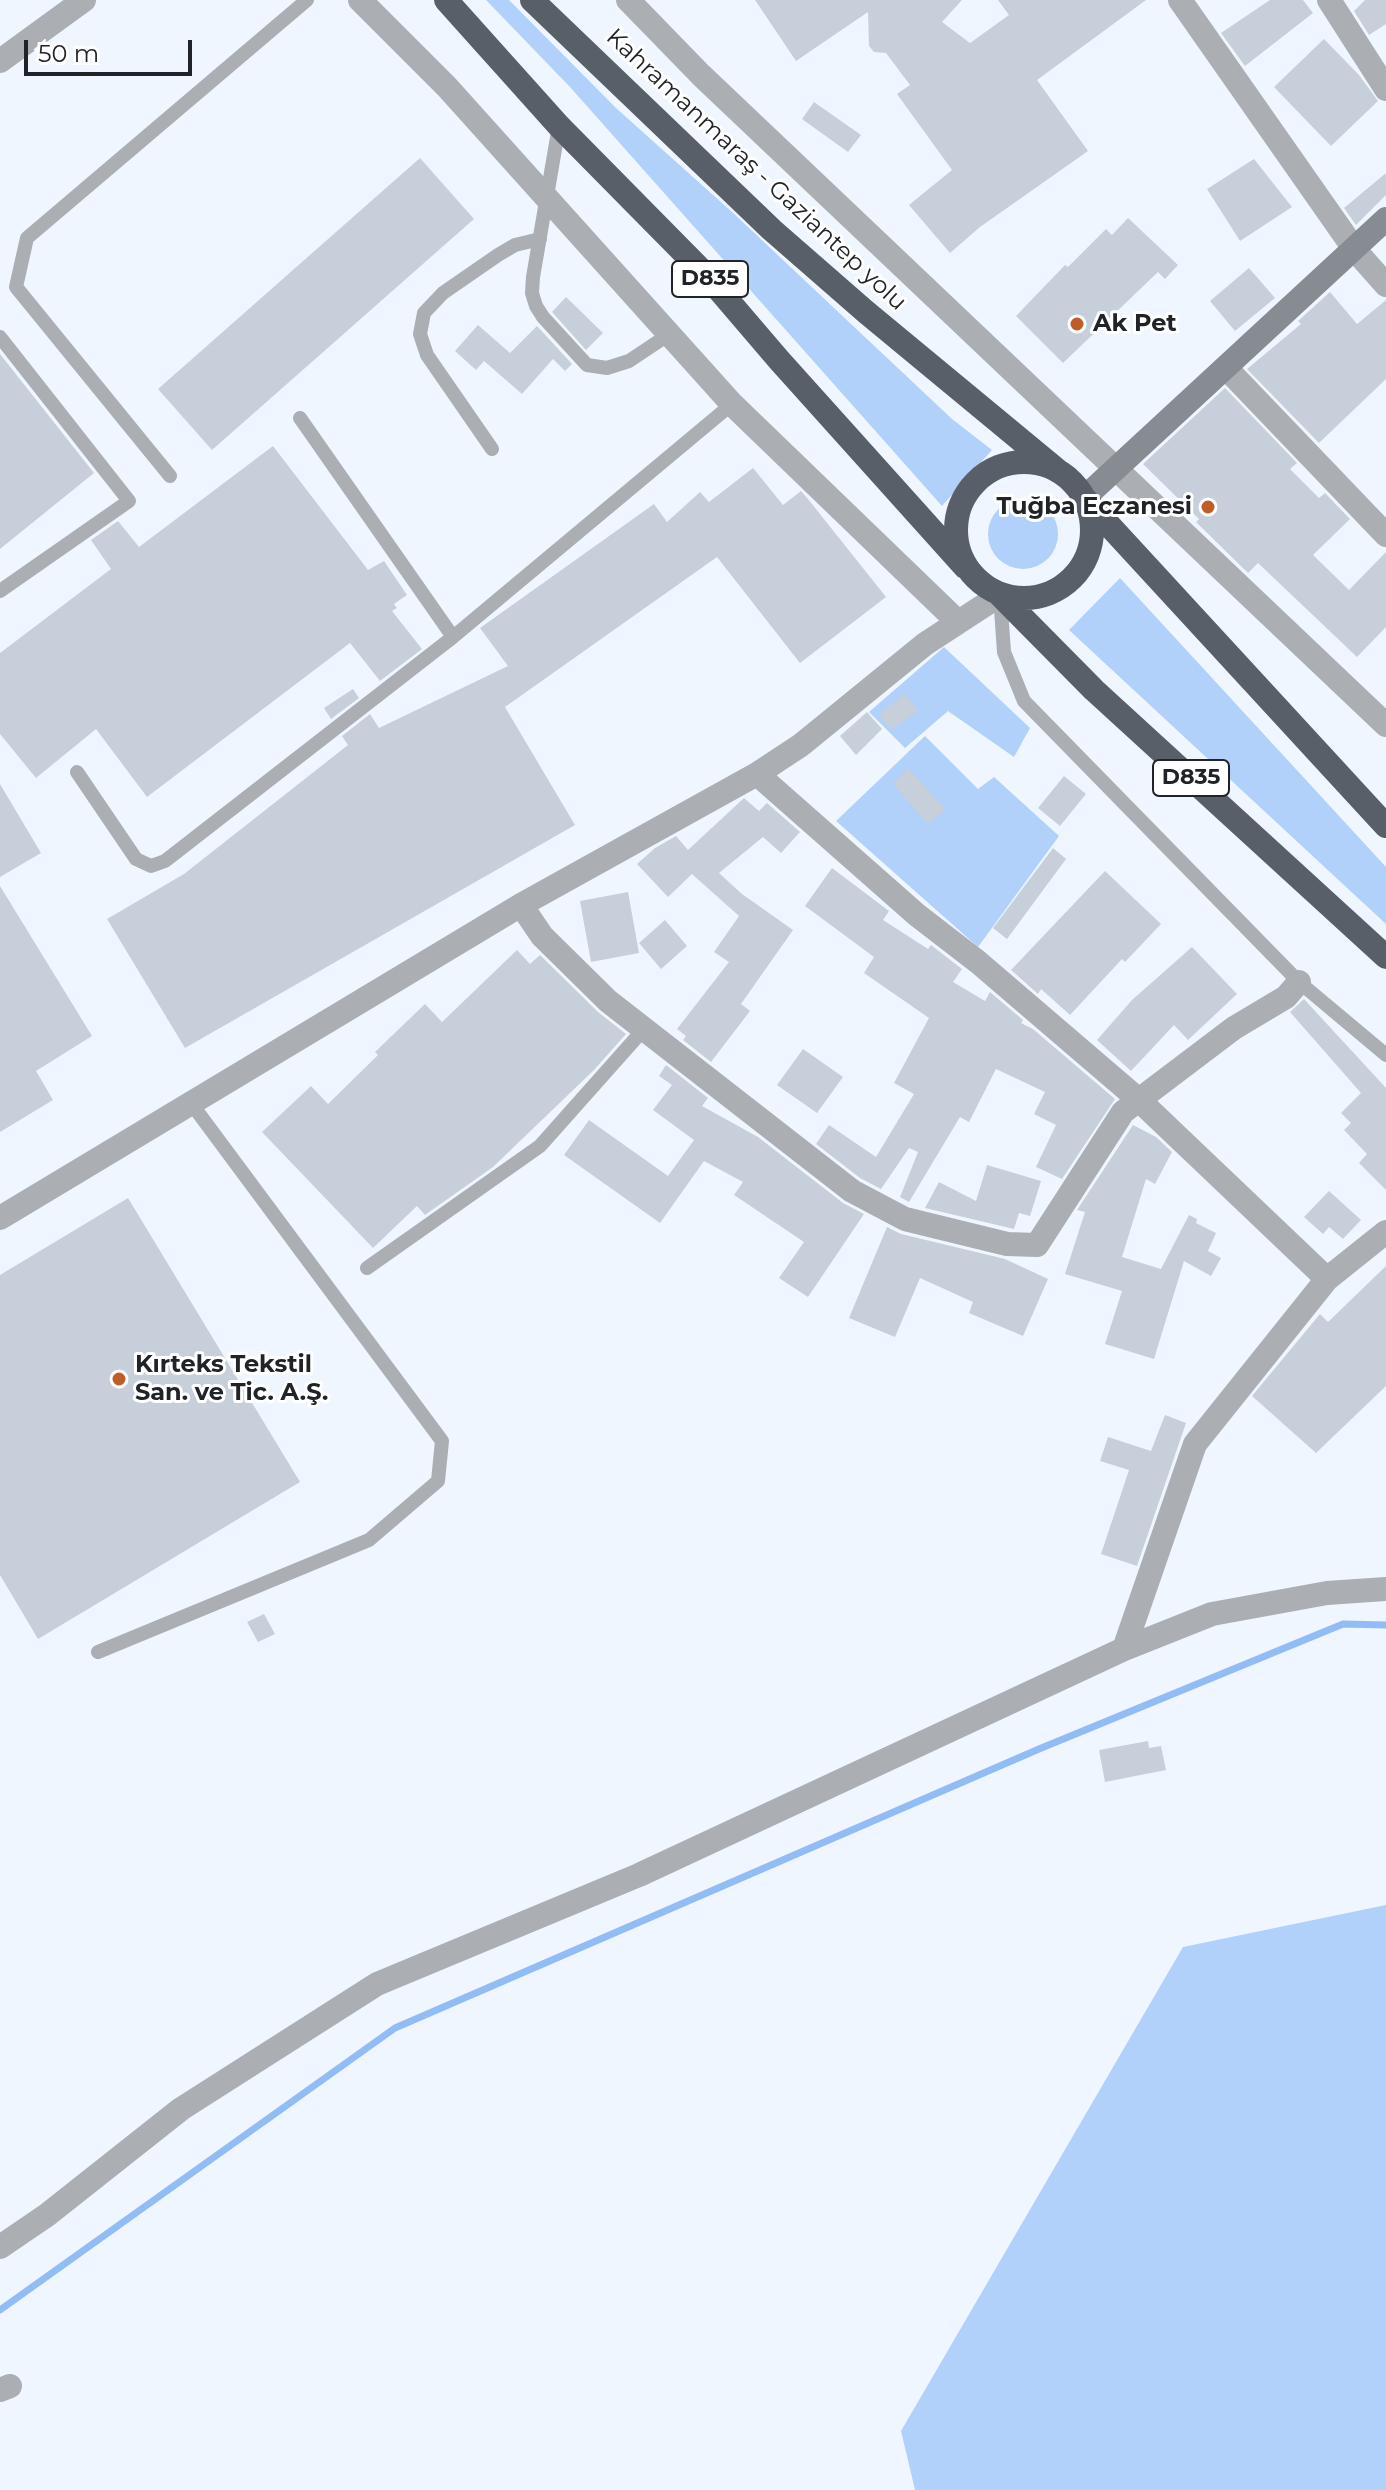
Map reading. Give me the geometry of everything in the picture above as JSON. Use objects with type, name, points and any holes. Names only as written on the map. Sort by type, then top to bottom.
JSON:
[{"type":"highway","name":"D835","points":[[446,0],[559,126],[708,277],[965,567]]},
{"type":"highway","name":"Kahramanmaraş - Gaziantep yolu","points":[[532,0],[772,230],[1057,470]]},
{"type":"highway","points":[[1084,498],[1091,515],[1089,551],[1081,568],[1054,592],[1036,597],[1000,595],[980,583],[965,567],[956,546],[955,523],[961,502],[973,483],[991,469],[1013,462],[1035,462],[1057,470],[1073,482],[1084,498],[1386,826]]},
{"type":"highway","name":"D835","points":[[1000,595],[1094,690],[1386,957]]},
{"type":"street","points":[[0,61],[84,0]]},
{"type":"street","points":[[360,0],[447,87],[732,404],[958,622]]},
{"type":"street","points":[[628,0],[701,75],[1386,725]]},
{"type":"street","points":[[1180,0],[1355,250],[1386,285]]},
{"type":"street","points":[[1329,0],[1386,89]]},
{"type":"street","points":[[1084,498],[1386,219]]},
{"type":"street","points":[[1227,369],[1386,535]]},
{"type":"street","points":[[0,1218],[521,905],[757,774],[801,745],[925,644],[1000,595]]},
{"type":"street","points":[[757,774],[917,915],[978,962],[1139,1100],[1327,1279]]},
{"type":"street","points":[[521,905],[542,936],[608,1001],[852,1191],[905,1219],[1007,1244],[1037,1245],[1123,1112],[1234,1028],[1286,997],[1299,982]]},
{"type":"street","points":[[1124,1649],[1195,1444],[1327,1279],[1386,1232]]},
{"type":"street","points":[[0,2247],[47,2215],[181,2109],[377,1984],[639,1875],[1124,1649],[1212,1614],[1327,1593],[1386,1589]]},
{"type":"lane","points":[[170,476],[16,287],[27,238],[307,0]]},
{"type":"lane","points":[[559,126],[533,277],[532,293],[536,306],[587,365],[607,368],[629,361],[668,335]]},
{"type":"lane","points":[[492,449],[427,355],[420,334],[424,313],[443,293],[498,255],[515,245],[540,239]]},
{"type":"lane","points":[[0,337],[129,501],[0,591]]},
{"type":"lane","points":[[77,772],[136,859],[151,866],[165,861],[453,637],[732,404]]},
{"type":"lane","points":[[300,418],[453,637]]},
{"type":"lane","points":[[1000,595],[1004,652],[1024,701],[1299,982],[1386,1055]]},
{"type":"lane","points":[[367,1268],[540,1146],[644,1029]]},
{"type":"lane","points":[[98,1652],[369,1540],[438,1481],[442,1441],[191,1103]]},
{"type":"shaded area","points":[[486,0],[509,0],[616,108],[732,212],[952,419],[992,450],[942,506],[570,87]]},
{"type":"shaded area","points":[[1016,499],[1030,499],[1052,514],[1058,534],[1056,547],[1048,559],[1030,569],[1016,569],[994,554],[988,541],[988,527],[1003,505]]},
{"type":"shaded area","points":[[1120,578],[1386,867],[1386,924],[1069,630]]},
{"type":"shaded area","points":[[944,647],[1030,728],[1014,757],[948,711],[905,748],[869,712]]},
{"type":"shaded area","points":[[925,736],[978,789],[994,777],[1059,836],[978,947],[836,821]]},
{"type":"shaded area","points":[[1386,1905],[1386,2490],[915,2490],[901,2431],[1183,1947]]},
{"type":"building","points":[[755,0],[962,0],[942,22],[970,43],[1009,15],[998,0],[1146,0],[1037,80],[1088,151],[980,227],[950,253],[909,205],[952,170],[897,94],[910,85],[886,53],[874,52],[869,46],[868,12],[796,61]]},
{"type":"building","points":[[1270,0],[1303,0],[1313,13],[1245,66],[1221,33]]},
{"type":"building","points":[[1365,0],[1386,0],[1386,24],[1369,35],[1354,11]]},
{"type":"building","points":[[1324,39],[1359,75],[1378,101],[1331,146],[1274,87]]},
{"type":"building","points":[[814,102],[861,135],[848,152],[802,119]]},
{"type":"building","points":[[420,158],[474,219],[212,450],[158,389]]},
{"type":"building","points":[[1254,159],[1292,207],[1240,241],[1207,189]]},
{"type":"building","points":[[1386,173],[1386,195],[1356,225],[1344,208]]},
{"type":"building","points":[[1128,218],[1178,265],[1165,279],[1158,272],[1063,363],[1016,316],[1065,265],[1068,267],[1106,229],[1112,235]]},
{"type":"building","points":[[1249,268],[1275,298],[1235,331],[1210,301]]},
{"type":"building","points":[[1330,292],[1357,324],[1386,300],[1386,379],[1319,443],[1247,369],[1301,324],[1298,321]]},
{"type":"building","points":[[566,297],[603,333],[586,350],[552,312]]},
{"type":"building","points":[[478,325],[510,353],[537,326],[572,364],[565,371],[553,359],[522,394],[484,361],[476,370],[455,351]]},
{"type":"building","points":[[0,354],[94,473],[0,549]]},
{"type":"building","points":[[1225,388],[1297,463],[1290,469],[1319,498],[1325,493],[1350,519],[1313,555],[1349,590],[1386,552],[1386,627],[1357,657],[1258,563],[1248,573],[1143,464]]},
{"type":"building","points":[[273,446],[368,570],[384,561],[407,595],[394,604],[397,608],[392,611],[422,649],[380,681],[350,643],[147,797],[96,729],[36,778],[0,734],[0,653],[111,569],[91,540],[118,521],[139,547]]},
{"type":"building","points":[[753,468],[783,505],[801,491],[886,597],[800,663],[717,557],[505,707],[575,825],[185,1048],[107,919],[184,874],[348,745],[342,736],[370,714],[379,728],[508,666],[480,628],[654,504],[667,522],[700,492],[709,502]]},
{"type":"building","points":[[353,689],[359,698],[331,719],[324,708]]},
{"type":"building","points":[[905,694],[918,711],[891,730],[879,714]]},
{"type":"building","points":[[867,712],[882,729],[856,755],[840,736]]},
{"type":"building","points":[[908,768],[945,809],[928,824],[893,784]]},
{"type":"building","points":[[1064,776],[1086,794],[1060,826],[1038,808]]},
{"type":"building","points":[[0,784],[41,853],[0,877]]},
{"type":"building","points":[[744,798],[759,811],[767,803],[800,832],[781,853],[763,837],[719,873],[742,894],[793,930],[741,1004],[750,1011],[711,1062],[683,1040],[686,1036],[677,1029],[729,962],[714,952],[739,916],[692,874],[668,897],[637,864],[655,848],[676,836],[688,850]]},
{"type":"building","points":[[1053,848],[1066,859],[1007,939],[993,928]]},
{"type":"building","points":[[832,868],[889,911],[883,920],[928,949],[931,945],[962,969],[953,982],[985,1001],[990,992],[1023,1020],[1021,1023],[1033,1029],[1115,1099],[1062,1179],[1036,1167],[1056,1125],[1034,1114],[1045,1092],[996,1069],[969,1122],[960,1117],[909,1202],[900,1197],[918,1152],[909,1148],[881,1189],[860,1178],[816,1144],[829,1125],[876,1157],[914,1094],[894,1083],[929,1018],[864,973],[874,957],[805,906]]},
{"type":"building","points":[[1105,871],[1161,924],[1125,962],[1122,959],[1070,1015],[1041,989],[1038,994],[1011,970]]},
{"type":"building","points":[[0,886],[92,1036],[36,1071],[53,1100],[0,1132]]},
{"type":"building","points":[[628,892],[639,953],[591,962],[580,901]]},
{"type":"building","points":[[665,920],[687,946],[661,969],[639,943]]},
{"type":"building","points":[[1192,947],[1237,994],[1188,1040],[1174,1025],[1131,1071],[1097,1040],[1132,1000]]},
{"type":"building","points":[[517,950],[530,964],[540,955],[598,1012],[626,1034],[594,1070],[493,1167],[425,1215],[417,1206],[373,1248],[262,1132],[311,1086],[328,1104],[378,1055],[375,1052],[425,1004],[442,1022]]},
{"type":"building","points":[[1304,999],[1386,1088],[1386,1190],[1359,1163],[1367,1154],[1344,1130],[1351,1123],[1341,1113],[1361,1093],[1290,1012]]},
{"type":"building","points":[[803,1049],[843,1077],[817,1113],[777,1085]]},
{"type":"building","points":[[666,1065],[708,1098],[702,1106],[758,1137],[843,1203],[864,1214],[808,1297],[779,1278],[804,1242],[734,1195],[743,1182],[704,1161],[660,1223],[564,1155],[589,1120],[668,1176],[694,1140],[653,1110],[672,1085],[659,1076]]},
{"type":"building","points":[[1133,1125],[1156,1137],[1172,1152],[1155,1184],[1146,1179],[1122,1257],[1161,1269],[1189,1215],[1197,1219],[1196,1223],[1216,1233],[1208,1251],[1221,1258],[1211,1276],[1184,1261],[1154,1359],[1105,1344],[1122,1291],[1065,1274],[1085,1212],[1077,1210]]},
{"type":"building","points":[[987,1165],[1041,1181],[1030,1216],[1019,1213],[1014,1229],[925,1208],[939,1182],[976,1201]]},
{"type":"building","points":[[1329,1191],[1361,1220],[1343,1239],[1329,1227],[1323,1234],[1304,1217]]},
{"type":"building","name":"Kırteks Tekstil San. ve Tic. A.Ş.","points":[[128,1198],[300,1482],[38,1639],[0,1575],[0,1275]]},
{"type":"building","points":[[887,1227],[901,1234],[1005,1259],[1048,1279],[1023,1336],[969,1313],[973,1302],[920,1278],[895,1337],[849,1318]]},
{"type":"building","points":[[1386,1266],[1386,1386],[1316,1453],[1252,1396],[1320,1314],[1328,1322]]},
{"type":"building","points":[[1165,1415],[1186,1423],[1137,1566],[1101,1554],[1129,1470],[1100,1461],[1108,1437],[1151,1451]]},
{"type":"building","points":[[264,1614],[275,1634],[258,1642],[247,1622]]},
{"type":"building","points":[[1148,1741],[1149,1748],[1161,1746],[1166,1770],[1105,1782],[1099,1750]]},
{"type":"waterway","points":[[0,2310],[395,2028],[1039,1749],[1343,1624],[1386,1625]]},
{"type":"place","name":"Ak Pet","points":[[1077,324]]},
{"type":"place","name":"Tuğba Eczanesi","points":[[1208,507]]},
{"type":"place","name":"Kırteks Tekstil San. ve Tic. A.Ş.","points":[[119,1379]]}]
